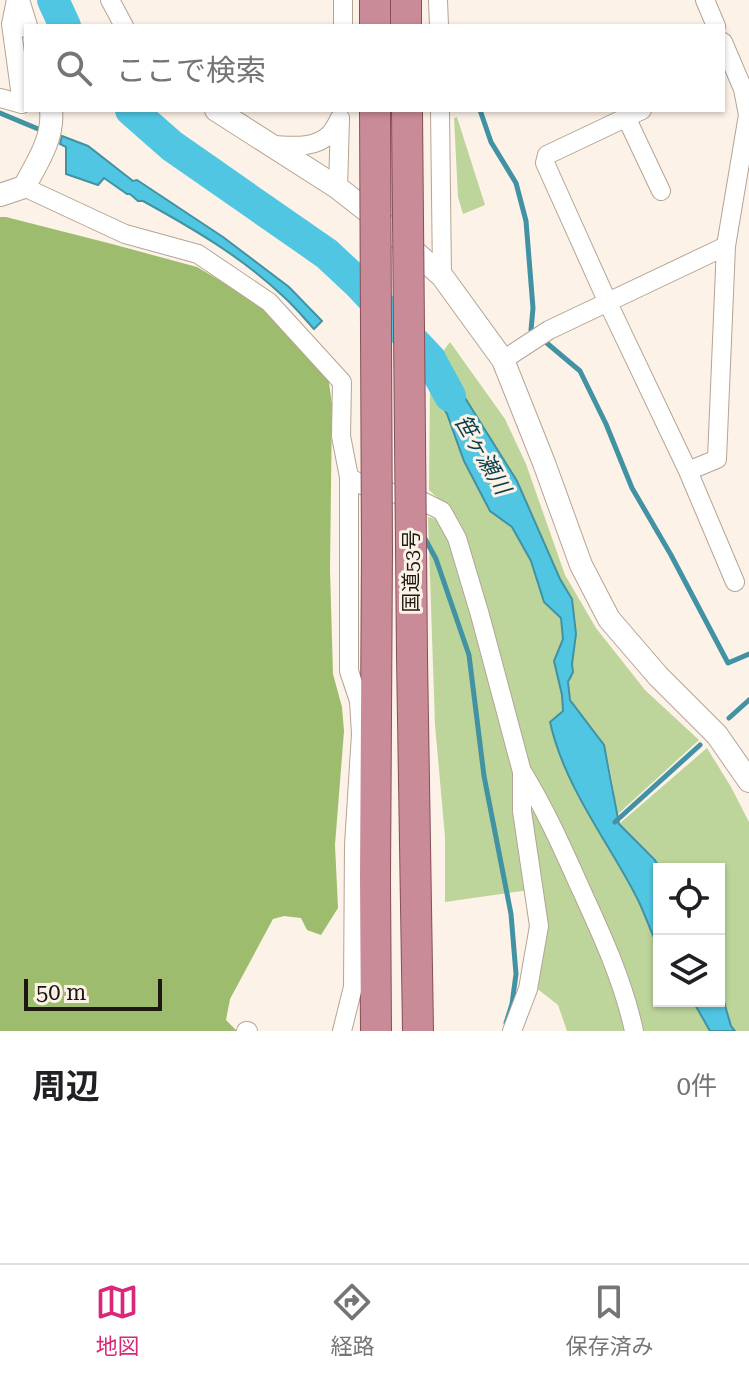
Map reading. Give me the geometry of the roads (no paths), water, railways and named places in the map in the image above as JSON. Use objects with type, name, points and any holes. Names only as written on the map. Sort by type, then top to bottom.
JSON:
[{"type":"highway","points":[[375,0],[375,24]]},
{"type":"highway","points":[[406,0],[406,24]]},
{"type":"highway","name":"国道53号","points":[[375,112],[376,1031]]},
{"type":"highway","name":"国道53号","points":[[407,112],[418,1031]]},
{"type":"street","points":[[17,0],[25,24]]},
{"type":"street","points":[[0,98],[22,104],[11,24],[17,0]]},
{"type":"street","points":[[110,0],[123,24]]},
{"type":"street","points":[[343,0],[343,24]]},
{"type":"street","points":[[438,0],[439,24]]},
{"type":"street","points":[[705,0],[715,24]]},
{"type":"street","points":[[688,471],[717,459],[726,246],[748,115],[743,89],[728,69]]},
{"type":"street","points":[[219,112],[338,188],[442,276],[503,360],[581,565],[609,619],[658,676],[717,735],[749,781]]},
{"type":"street","points":[[440,112],[442,276]]},
{"type":"street","points":[[273,145],[298,147],[318,142],[330,134],[340,114]]},
{"type":"street","points":[[338,188],[340,114]]},
{"type":"street","points":[[661,191],[634,114],[547,155],[545,163],[688,471],[735,582]]},
{"type":"street","points":[[24,187],[50,125]]},
{"type":"street","points":[[0,195],[24,187],[125,234],[198,254],[269,302],[342,382],[341,436],[349,477],[349,671],[359,701],[361,734],[354,845],[353,987],[342,1031]]},
{"type":"street","points":[[503,360],[549,330],[726,246]]},
{"type":"street","points":[[349,477],[362,485],[420,500],[442,511],[457,538],[480,615],[522,772],[522,811],[539,926],[528,989],[512,1031]]},
{"type":"street","points":[[522,772],[542,805],[610,953],[634,1031]]},
{"type":"water","points":[[62,136],[88,146],[133,181],[137,180],[223,237],[289,287],[322,321],[314,329],[268,282],[234,256],[104,178],[98,185],[66,174],[66,147],[60,144]]},
{"type":"water","points":[[429,338],[517,481],[560,579],[572,599],[576,634],[573,672],[568,682],[570,700],[604,745],[619,824],[657,863],[653,863],[653,934],[639,902],[577,793],[557,747],[550,722],[563,711],[554,661],[563,639],[561,618],[544,602],[531,561],[512,527],[490,511],[464,461],[447,414],[430,384]]},
{"type":"water","points":[[725,1006],[735,1031],[710,1031],[696,1007]]},
{"type":"waterway","name":"笹ヶ瀬川","points":[[53,0],[64,24]]},
{"type":"waterway","name":"笹ヶ瀬川","points":[[133,112],[172,146],[327,254],[430,359],[450,396]]},
{"type":"waterway","points":[[481,112],[491,142],[516,183],[526,221],[533,308],[531,330],[534,333]]},
{"type":"waterway","points":[[0,113],[43,131]]},
{"type":"waterway","points":[[542,339],[580,371],[632,488],[728,663],[749,654]]},
{"type":"waterway","points":[[423,535],[436,559],[469,655],[484,776],[511,914],[516,974],[506,1023]]},
{"type":"waterway","points":[[729,718],[749,700]]},
{"type":"waterway","points":[[615,822],[700,745]]}]
